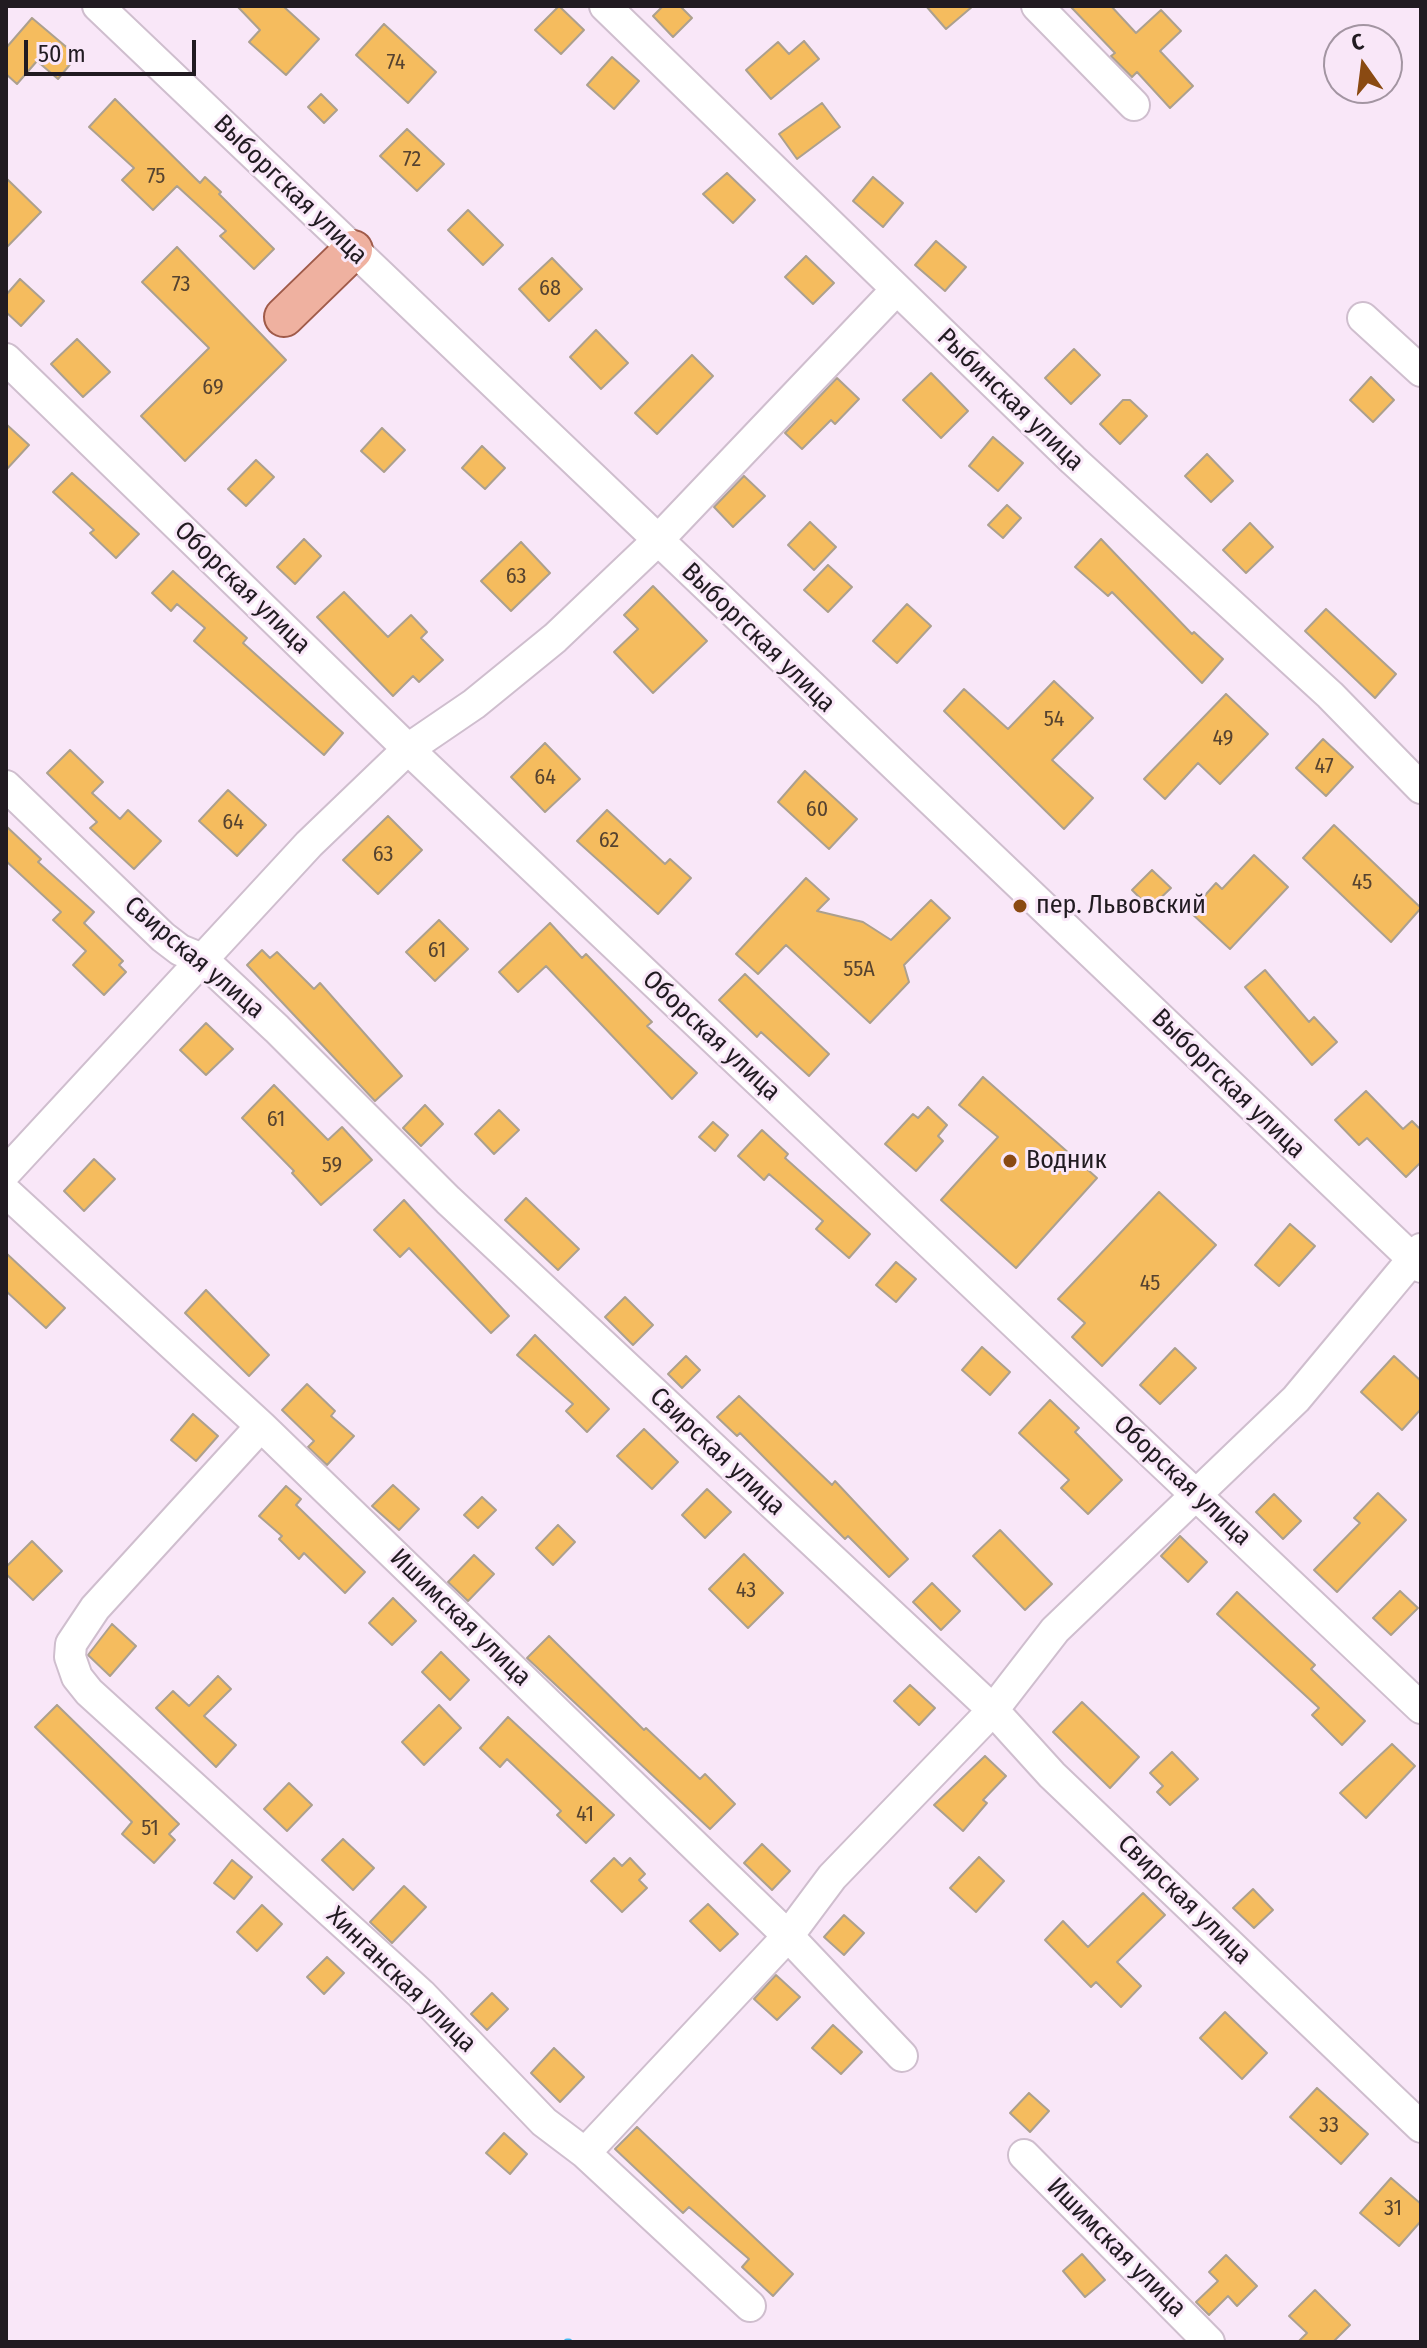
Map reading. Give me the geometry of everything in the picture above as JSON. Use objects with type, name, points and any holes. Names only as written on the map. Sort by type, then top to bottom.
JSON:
[{"type":"main road","points":[[284,317],[353,250]]},
{"type":"street","name":"Выборгская улица","points":[[98,6],[657,541],[1418,1258]]},
{"type":"street","name":"Рыбинская улица","points":[[605,6],[1107,492],[1330,695],[1421,788]]},
{"type":"street","points":[[1037,6],[1134,105]]},
{"type":"street","points":[[6,1172],[309,844],[408,749],[474,704],[555,638],[657,541],[896,290]]},
{"type":"street","points":[[1363,318],[1421,371]]},
{"type":"street","name":"Оборская улица","points":[[6,359],[408,749],[1421,1708]]},
{"type":"street","name":"Свирская улица","points":[[6,786],[163,937],[180,950],[202,959],[448,1200],[993,1710],[1052,1775],[1421,2127]]},
{"type":"street","name":"Ишимская улица","points":[[6,1192],[261,1426],[788,1936],[902,2056]]},
{"type":"street","points":[[585,2153],[788,1936],[832,1877],[993,1710],[1055,1630],[1296,1399],[1418,1258]]},
{"type":"street","name":"Хинганская улица","points":[[261,1426],[95,1608],[71,1644],[73,1667],[89,1692],[421,1994],[526,2105],[585,2153],[750,2306]]},
{"type":"street","name":"Ишимская улица","points":[[1024,2155],[1209,2342]]},
{"type":"building","points":[[237,6],[283,6],[319,39],[286,75],[249,42],[260,30]]},
{"type":"building","points":[[559,6],[584,30],[561,54],[535,30]]},
{"type":"building","points":[[663,6],[680,6],[692,18],[673,37],[653,16]]},
{"type":"building","points":[[926,6],[973,6],[946,29]]},
{"type":"building","points":[[1070,6],[1111,6],[1136,33],[1161,10],[1181,31],[1160,51],[1193,86],[1170,108],[1137,72],[1132,77],[1111,56],[1115,53]]},
{"type":"building","points":[[32,18],[77,56],[58,79],[37,61],[17,84],[6,74],[6,48]]},
{"type":"building","points":[[384,24],[436,72],[408,103],[356,55]]},
{"type":"building","points":[[804,41],[819,59],[771,99],[746,70],[778,42],[789,54]]},
{"type":"building","points":[[612,57],[639,81],[614,109],[587,85]]},
{"type":"building","points":[[321,94],[337,110],[324,123],[308,107]]},
{"type":"building","points":[[115,99],[200,183],[205,177],[221,192],[219,194],[274,249],[254,269],[220,236],[226,231],[177,186],[153,210],[122,180],[134,168],[89,127]]},
{"type":"building","points":[[822,103],[840,127],[797,159],[779,134]]},
{"type":"building","points":[[407,129],[444,164],[417,191],[380,156]]},
{"type":"building","points":[[727,173],[755,200],[733,223],[703,194]]},
{"type":"building","points":[[873,177],[903,203],[883,227],[853,201]]},
{"type":"building","points":[[6,178],[41,212],[6,248]]},
{"type":"building","points":[[468,210],[503,245],[483,265],[448,230]]},
{"type":"building","points":[[936,241],[966,267],[945,291],[915,265]]},
{"type":"building","points":[[177,247],[286,360],[185,461],[141,416],[209,348],[142,282]]},
{"type":"building","points":[[806,256],[834,283],[813,304],[785,277]]},
{"type":"building","points":[[552,258],[582,289],[549,321],[519,289]]},
{"type":"building","points":[[20,279],[44,301],[21,326],[6,312],[6,295]]},
{"type":"building","points":[[596,330],[628,363],[601,389],[570,357]]},
{"type":"building","points":[[77,339],[110,372],[83,397],[51,364]]},
{"type":"building","points":[[1074,349],[1100,375],[1071,404],[1045,378]]},
{"type":"building","points":[[692,355],[713,376],[657,434],[635,413]]},
{"type":"building","points":[[931,373],[968,411],[941,438],[903,400]]},
{"type":"building","points":[[1371,377],[1394,400],[1373,422],[1350,400]]},
{"type":"building","points":[[837,378],[859,399],[835,424],[831,420],[802,449],[785,433]]},
{"type":"building","points":[[1123,400],[1130,400],[1147,416],[1120,444],[1100,424]]},
{"type":"building","points":[[6,424],[29,445],[6,470]]},
{"type":"building","points":[[382,428],[405,450],[384,472],[361,451]]},
{"type":"building","points":[[993,437],[1023,463],[998,491],[969,466]]},
{"type":"building","points":[[482,446],[505,468],[485,489],[462,468]]},
{"type":"building","points":[[1207,454],[1233,481],[1211,502],[1185,476]]},
{"type":"building","points":[[256,460],[274,477],[246,506],[228,489]]},
{"type":"building","points":[[72,473],[139,534],[116,558],[90,533],[94,530],[53,492]]},
{"type":"building","points":[[744,476],[765,496],[733,527],[714,507]]},
{"type":"building","points":[[1007,505],[1021,518],[1003,538],[988,525]]},
{"type":"building","points":[[810,522],[836,547],[814,570],[788,545]]},
{"type":"building","points":[[1250,523],[1273,547],[1246,573],[1223,550]]},
{"type":"building","points":[[304,539],[321,556],[295,584],[277,567]]},
{"type":"building","points":[[1101,539],[1192,634],[1194,632],[1223,659],[1202,683],[1112,592],[1108,596],[1075,567]]},
{"type":"building","points":[[521,542],[550,573],[511,611],[481,581]]},
{"type":"building","points":[[828,565],[852,587],[828,612],[804,590]]},
{"type":"building","points":[[173,571],[247,638],[243,643],[343,733],[324,755],[194,641],[205,628],[177,604],[171,611],[152,593]]},
{"type":"building","points":[[653,586],[707,641],[653,693],[614,652],[638,629],[624,615]]},
{"type":"building","points":[[344,592],[388,637],[411,615],[427,632],[421,638],[443,660],[419,682],[413,676],[393,696],[317,617]]},
{"type":"building","points":[[907,604],[931,626],[897,663],[873,641]]},
{"type":"building","points":[[1326,609],[1396,674],[1375,698],[1305,631]]},
{"type":"building","points":[[1054,681],[1093,718],[1052,760],[1093,798],[1064,829],[944,711],[964,689],[1008,729]]},
{"type":"building","points":[[1226,694],[1268,734],[1220,784],[1198,763],[1165,799],[1144,779]]},
{"type":"building","points":[[1323,739],[1353,767],[1326,796],[1296,768]]},
{"type":"building","points":[[545,743],[580,779],[545,812],[511,777]]},
{"type":"building","points":[[70,750],[103,782],[92,793],[120,819],[128,810],[161,841],[134,869],[90,828],[97,822],[47,773]]},
{"type":"building","points":[[805,771],[857,819],[829,849],[778,802]]},
{"type":"building","points":[[228,790],[266,825],[237,856],[199,821]]},
{"type":"building","points":[[607,810],[665,864],[670,859],[691,878],[658,914],[577,841]]},
{"type":"building","points":[[388,816],[422,850],[378,894],[343,860]]},
{"type":"building","points":[[1334,825],[1421,908],[1391,942],[1303,858]]},
{"type":"building","points":[[6,826],[41,859],[38,862],[94,912],[84,923],[123,961],[119,965],[126,972],[104,995],[73,965],[86,951],[53,920],[61,912],[6,861]]},
{"type":"building","points":[[1254,855],[1288,887],[1230,949],[1190,912],[1216,883],[1222,889]]},
{"type":"building","points":[[1152,870],[1171,888],[1150,908],[1132,890]]},
{"type":"building","points":[[806,878],[829,899],[817,911],[863,922],[891,940],[931,900],[950,918],[904,965],[909,982],[870,1023],[786,945],[758,974],[736,954]]},
{"type":"building","points":[[439,920],[468,949],[435,981],[406,952]]},
{"type":"building","points":[[550,923],[582,958],[586,954],[652,1022],[647,1026],[697,1073],[672,1099],[546,966],[518,992],[499,972]]},
{"type":"building","points":[[262,950],[270,958],[277,952],[314,989],[320,983],[402,1076],[375,1101],[247,965]]},
{"type":"building","points":[[1265,970],[1309,1022],[1314,1017],[1337,1042],[1312,1065],[1245,987]]},
{"type":"building","points":[[745,974],[829,1054],[809,1076],[761,1032],[757,1037],[719,1000]]},
{"type":"building","points":[[206,1023],[233,1049],[206,1075],[180,1050]]},
{"type":"building","points":[[983,1077],[1097,1178],[1016,1268],[941,1200],[998,1137],[959,1105]]},
{"type":"building","points":[[274,1085],[328,1140],[342,1127],[372,1160],[321,1205],[292,1173],[294,1171],[242,1118]]},
{"type":"building","points":[[1366,1091],[1403,1129],[1412,1121],[1421,1130],[1421,1162],[1406,1177],[1367,1138],[1359,1145],[1335,1120]]},
{"type":"building","points":[[425,1105],[443,1124],[421,1146],[403,1128]]},
{"type":"building","points":[[928,1107],[947,1125],[938,1136],[943,1141],[916,1171],[885,1144],[913,1114],[918,1118]]},
{"type":"building","points":[[499,1110],[519,1130],[494,1154],[475,1134]]},
{"type":"building","points":[[713,1122],[728,1135],[715,1151],[699,1137]]},
{"type":"building","points":[[762,1130],[788,1154],[785,1158],[870,1234],[849,1258],[816,1229],[823,1221],[769,1174],[764,1180],[738,1156]]},
{"type":"building","points":[[94,1159],[115,1179],[84,1211],[64,1191]]},
{"type":"building","points":[[1159,1192],[1216,1245],[1102,1366],[1072,1337],[1085,1323],[1058,1299]]},
{"type":"building","points":[[526,1198],[579,1249],[558,1270],[505,1220]]},
{"type":"building","points":[[404,1200],[509,1316],[491,1333],[409,1248],[400,1257],[374,1230]]},
{"type":"building","points":[[1290,1224],[1315,1246],[1279,1286],[1255,1265]]},
{"type":"building","points":[[6,1253],[65,1308],[46,1328],[6,1291]]},
{"type":"building","points":[[896,1262],[916,1279],[896,1302],[876,1285]]},
{"type":"building","points":[[206,1290],[269,1355],[249,1376],[185,1313]]},
{"type":"building","points":[[625,1297],[653,1325],[633,1345],[605,1317]]},
{"type":"building","points":[[535,1335],[609,1409],[587,1432],[566,1411],[573,1404],[517,1355]]},
{"type":"building","points":[[982,1347],[1010,1372],[990,1395],[962,1370]]},
{"type":"building","points":[[1175,1348],[1196,1368],[1160,1404],[1140,1385]]},
{"type":"building","points":[[686,1356],[700,1370],[682,1388],[668,1374]]},
{"type":"building","points":[[1394,1356],[1421,1381],[1421,1409],[1402,1430],[1361,1392]]},
{"type":"building","points":[[307,1384],[335,1411],[331,1416],[354,1436],[327,1465],[308,1447],[314,1441],[282,1410]]},
{"type":"building","points":[[739,1396],[832,1485],[835,1481],[908,1559],[889,1577],[848,1536],[845,1539],[740,1433],[737,1436],[717,1417]]},
{"type":"building","points":[[1050,1400],[1079,1428],[1075,1432],[1122,1480],[1088,1514],[1061,1488],[1069,1480],[1019,1433]]},
{"type":"building","points":[[193,1414],[218,1436],[196,1461],[171,1440]]},
{"type":"building","points":[[644,1429],[678,1462],[652,1489],[617,1456]]},
{"type":"building","points":[[393,1485],[419,1509],[399,1530],[372,1506]]},
{"type":"building","points":[[286,1486],[301,1499],[296,1505],[365,1572],[345,1593],[304,1553],[299,1559],[279,1539],[282,1536],[259,1516]]},
{"type":"building","points":[[707,1489],[731,1512],[705,1538],[682,1515]]},
{"type":"building","points":[[1378,1493],[1406,1520],[1337,1592],[1314,1570],[1360,1523],[1354,1518]]},
{"type":"building","points":[[1274,1494],[1301,1521],[1283,1539],[1256,1512]]},
{"type":"building","points":[[482,1497],[496,1510],[478,1528],[464,1515]]},
{"type":"building","points":[[558,1525],[575,1542],[553,1565],[536,1548]]},
{"type":"building","points":[[1000,1530],[1052,1584],[1025,1610],[973,1556]]},
{"type":"building","points":[[1180,1536],[1207,1562],[1188,1582],[1161,1556]]},
{"type":"building","points":[[32,1541],[62,1571],[33,1600],[6,1574],[6,1567]]},
{"type":"building","points":[[744,1554],[783,1593],[748,1628],[709,1589]]},
{"type":"building","points":[[474,1555],[494,1574],[468,1601],[448,1582]]},
{"type":"building","points":[[932,1583],[960,1611],[941,1630],[913,1602]]},
{"type":"building","points":[[1400,1591],[1418,1608],[1391,1635],[1373,1618]]},
{"type":"building","points":[[1237,1592],[1315,1665],[1311,1669],[1365,1721],[1342,1745],[1312,1715],[1319,1708],[1217,1614]]},
{"type":"building","points":[[393,1598],[416,1621],[392,1645],[369,1623]]},
{"type":"building","points":[[112,1624],[136,1646],[110,1676],[88,1655]]},
{"type":"building","points":[[549,1636],[644,1730],[646,1728],[700,1779],[705,1774],[735,1804],[710,1829],[527,1658]]},
{"type":"building","points":[[441,1652],[469,1680],[450,1700],[422,1672]]},
{"type":"building","points":[[218,1676],[231,1689],[204,1716],[236,1745],[216,1767],[156,1708],[173,1691],[189,1706]]},
{"type":"building","points":[[910,1685],[935,1708],[919,1725],[894,1701]]},
{"type":"building","points":[[1082,1702],[1139,1757],[1110,1788],[1053,1732]]},
{"type":"building","points":[[57,1705],[179,1824],[169,1834],[175,1840],[154,1863],[122,1834],[132,1822],[35,1727]]},
{"type":"building","points":[[439,1705],[461,1728],[424,1765],[402,1742]]},
{"type":"building","points":[[508,1717],[614,1815],[586,1843],[557,1815],[561,1811],[507,1759],[500,1767],[480,1748]]},
{"type":"building","points":[[1392,1744],[1415,1766],[1366,1818],[1340,1793]]},
{"type":"building","points":[[1172,1752],[1198,1779],[1170,1805],[1157,1792],[1163,1786],[1150,1773]]},
{"type":"building","points":[[985,1756],[1006,1776],[983,1800],[987,1803],[963,1831],[934,1805]]},
{"type":"building","points":[[289,1783],[312,1805],[287,1831],[264,1809]]},
{"type":"building","points":[[343,1839],[374,1868],[353,1890],[322,1860]]},
{"type":"building","points":[[762,1844],[790,1871],[772,1890],[744,1863]]},
{"type":"building","points":[[979,1857],[1004,1881],[976,1912],[950,1888]]},
{"type":"building","points":[[614,1858],[622,1866],[630,1858],[645,1874],[639,1880],[647,1888],[622,1912],[591,1881]]},
{"type":"building","points":[[232,1860],[252,1877],[234,1899],[214,1883]]},
{"type":"building","points":[[404,1886],[426,1907],[392,1943],[370,1922]]},
{"type":"building","points":[[1253,1889],[1273,1910],[1254,1928],[1233,1908]]},
{"type":"building","points":[[1143,1893],[1165,1915],[1117,1962],[1141,1986],[1121,2007],[1096,1982],[1091,1987],[1045,1940],[1063,1921],[1088,1947]]},
{"type":"building","points":[[708,1904],[738,1934],[720,1951],[690,1921]]},
{"type":"building","points":[[262,1905],[282,1924],[257,1951],[237,1932]]},
{"type":"building","points":[[844,1915],[864,1933],[844,1955],[824,1937]]},
{"type":"building","points":[[327,1957],[344,1973],[324,1994],[307,1977]]},
{"type":"building","points":[[776,1975],[800,1997],[777,2020],[754,1999]]},
{"type":"building","points":[[492,1993],[508,2009],[487,2030],[471,2014]]},
{"type":"building","points":[[1225,2012],[1267,2053],[1242,2079],[1200,2038]]},
{"type":"building","points":[[833,2025],[862,2052],[841,2074],[812,2048]]},
{"type":"building","points":[[554,2048],[584,2077],[560,2102],[531,2073]]},
{"type":"building","points":[[1317,2088],[1368,2134],[1341,2164],[1290,2117]]},
{"type":"building","points":[[1029,2093],[1049,2111],[1030,2132],[1010,2113]]},
{"type":"building","points":[[637,2127],[793,2274],[773,2296],[742,2267],[749,2259],[689,2207],[683,2213],[615,2149]]},
{"type":"building","points":[[504,2133],[527,2154],[510,2174],[486,2153]]},
{"type":"building","points":[[1391,2178],[1421,2204],[1421,2221],[1399,2246],[1360,2213]]},
{"type":"building","points":[[1082,2254],[1105,2280],[1085,2297],[1063,2271]]},
{"type":"building","points":[[1226,2255],[1257,2286],[1237,2306],[1228,2296],[1209,2315],[1196,2302],[1218,2281],[1209,2272]]},
{"type":"building","points":[[1315,2290],[1350,2325],[1333,2342],[1298,2342],[1307,2333],[1289,2316]]},
{"type":"place","name":"пер. Львовский","points":[[1020,906]]},
{"type":"place","name":"Водник","points":[[1010,1161]]}]
